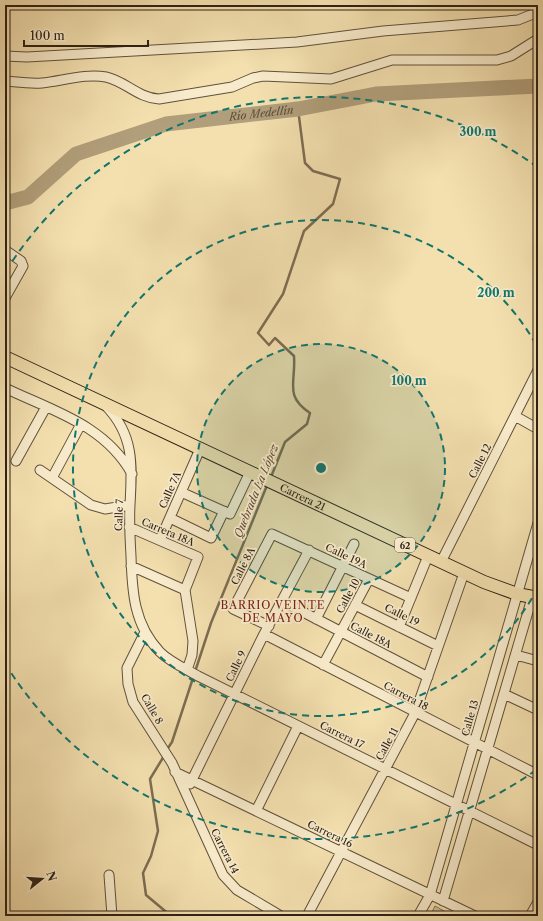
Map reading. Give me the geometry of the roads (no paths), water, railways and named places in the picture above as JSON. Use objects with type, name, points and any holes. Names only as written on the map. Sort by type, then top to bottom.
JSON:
[{"type":"main road","name":"Carrera 21","points":[[5,357],[464,573],[517,594],[535,598]]},
{"type":"street","points":[[5,56],[27,57],[297,42],[383,31],[518,20],[538,12]]},
{"type":"street","points":[[5,81],[40,83],[93,76],[105,77],[115,80],[150,99],[159,99],[232,87],[253,78],[263,76],[331,79],[392,60],[497,60],[512,56],[538,40]]},
{"type":"street","points":[[5,250],[22,261],[23,266],[5,298]]},
{"type":"street","name":"Calle 12","points":[[441,562],[538,370]]},
{"type":"street","points":[[6,390],[81,424],[106,440],[125,463],[133,476]]},
{"type":"street","name":"Calle 7","points":[[104,403],[119,422],[126,435],[130,451],[133,476],[130,505],[130,527],[134,603],[145,632]]},
{"type":"street","points":[[16,461],[46,407]]},
{"type":"street","points":[[515,416],[538,429]]},
{"type":"street","points":[[52,478],[81,424]]},
{"type":"street","name":"Calle 7A","points":[[160,540],[200,449]]},
{"type":"street","points":[[40,470],[91,505],[105,509],[130,505]]},
{"type":"street","points":[[170,518],[211,538],[250,472]]},
{"type":"street","points":[[181,492],[227,512]]},
{"type":"street","name":"Calle 13","points":[[418,916],[430,895],[538,523]]},
{"type":"street","name":"Carrera 18A","points":[[130,527],[198,557],[185,590]]},
{"type":"street","name":"Calle 19A","points":[[272,534],[411,598]]},
{"type":"street","name":"Calle 8A","points":[[233,609],[272,534]]},
{"type":"street","points":[[316,619],[354,544]]},
{"type":"street","name":"Calle 9","points":[[185,793],[309,550]]},
{"type":"street","points":[[399,626],[428,556]]},
{"type":"street","points":[[131,566],[185,590],[193,641],[192,673]]},
{"type":"street","name":"Calle 11","points":[[307,916],[415,713],[464,573]]},
{"type":"street","name":"Calle 10","points":[[323,665],[369,579]]},
{"type":"street","points":[[443,901],[504,694],[535,598]]},
{"type":"street","name":"Calle 18A","points":[[282,601],[428,677]]},
{"type":"street","name":"Calle 19","points":[[355,605],[438,646]]},
{"type":"street","name":"Carrera 18","points":[[233,609],[323,665],[474,744],[538,775]]},
{"type":"street","name":"Carrera 17","points":[[145,632],[162,653],[192,673],[538,845]]},
{"type":"street","name":"Calle 8","points":[[145,632],[127,668],[128,684],[133,702],[174,768]]},
{"type":"street","points":[[516,655],[538,661]]},
{"type":"street","points":[[504,694],[538,710]]},
{"type":"street","points":[[256,811],[298,726]]},
{"type":"street","name":"Carrera 16","points":[[174,768],[192,780],[475,916]]},
{"type":"street","name":"Carrera 14","points":[[174,768],[223,875],[237,890],[281,916]]},
{"type":"street","points":[[109,875],[112,916]]},
{"type":"street","points":[[530,916],[538,902]]},
{"type":"waterway","name":"Río Medellín","points":[[5,203],[28,197],[76,154],[166,124],[298,109],[376,94],[538,86]]},
{"type":"waterway","name":"Quebrada La López","points":[[271,477],[285,442],[307,424],[310,413],[302,407],[294,395],[294,356],[275,338],[269,345],[258,333],[283,294],[304,231],[333,204],[340,179],[313,171],[305,163],[298,109]]},
{"type":"waterway","name":"Quebrada La López","points":[[166,751],[172,742],[211,623],[268,483]]},
{"type":"waterway","name":"Quebrada La López","points":[[164,756],[150,779],[158,831],[151,856],[143,873],[146,895],[171,916]]},
{"type":"district","name":"BARRIO VEINTE DE MAYO","points":[[273,611]]}]
